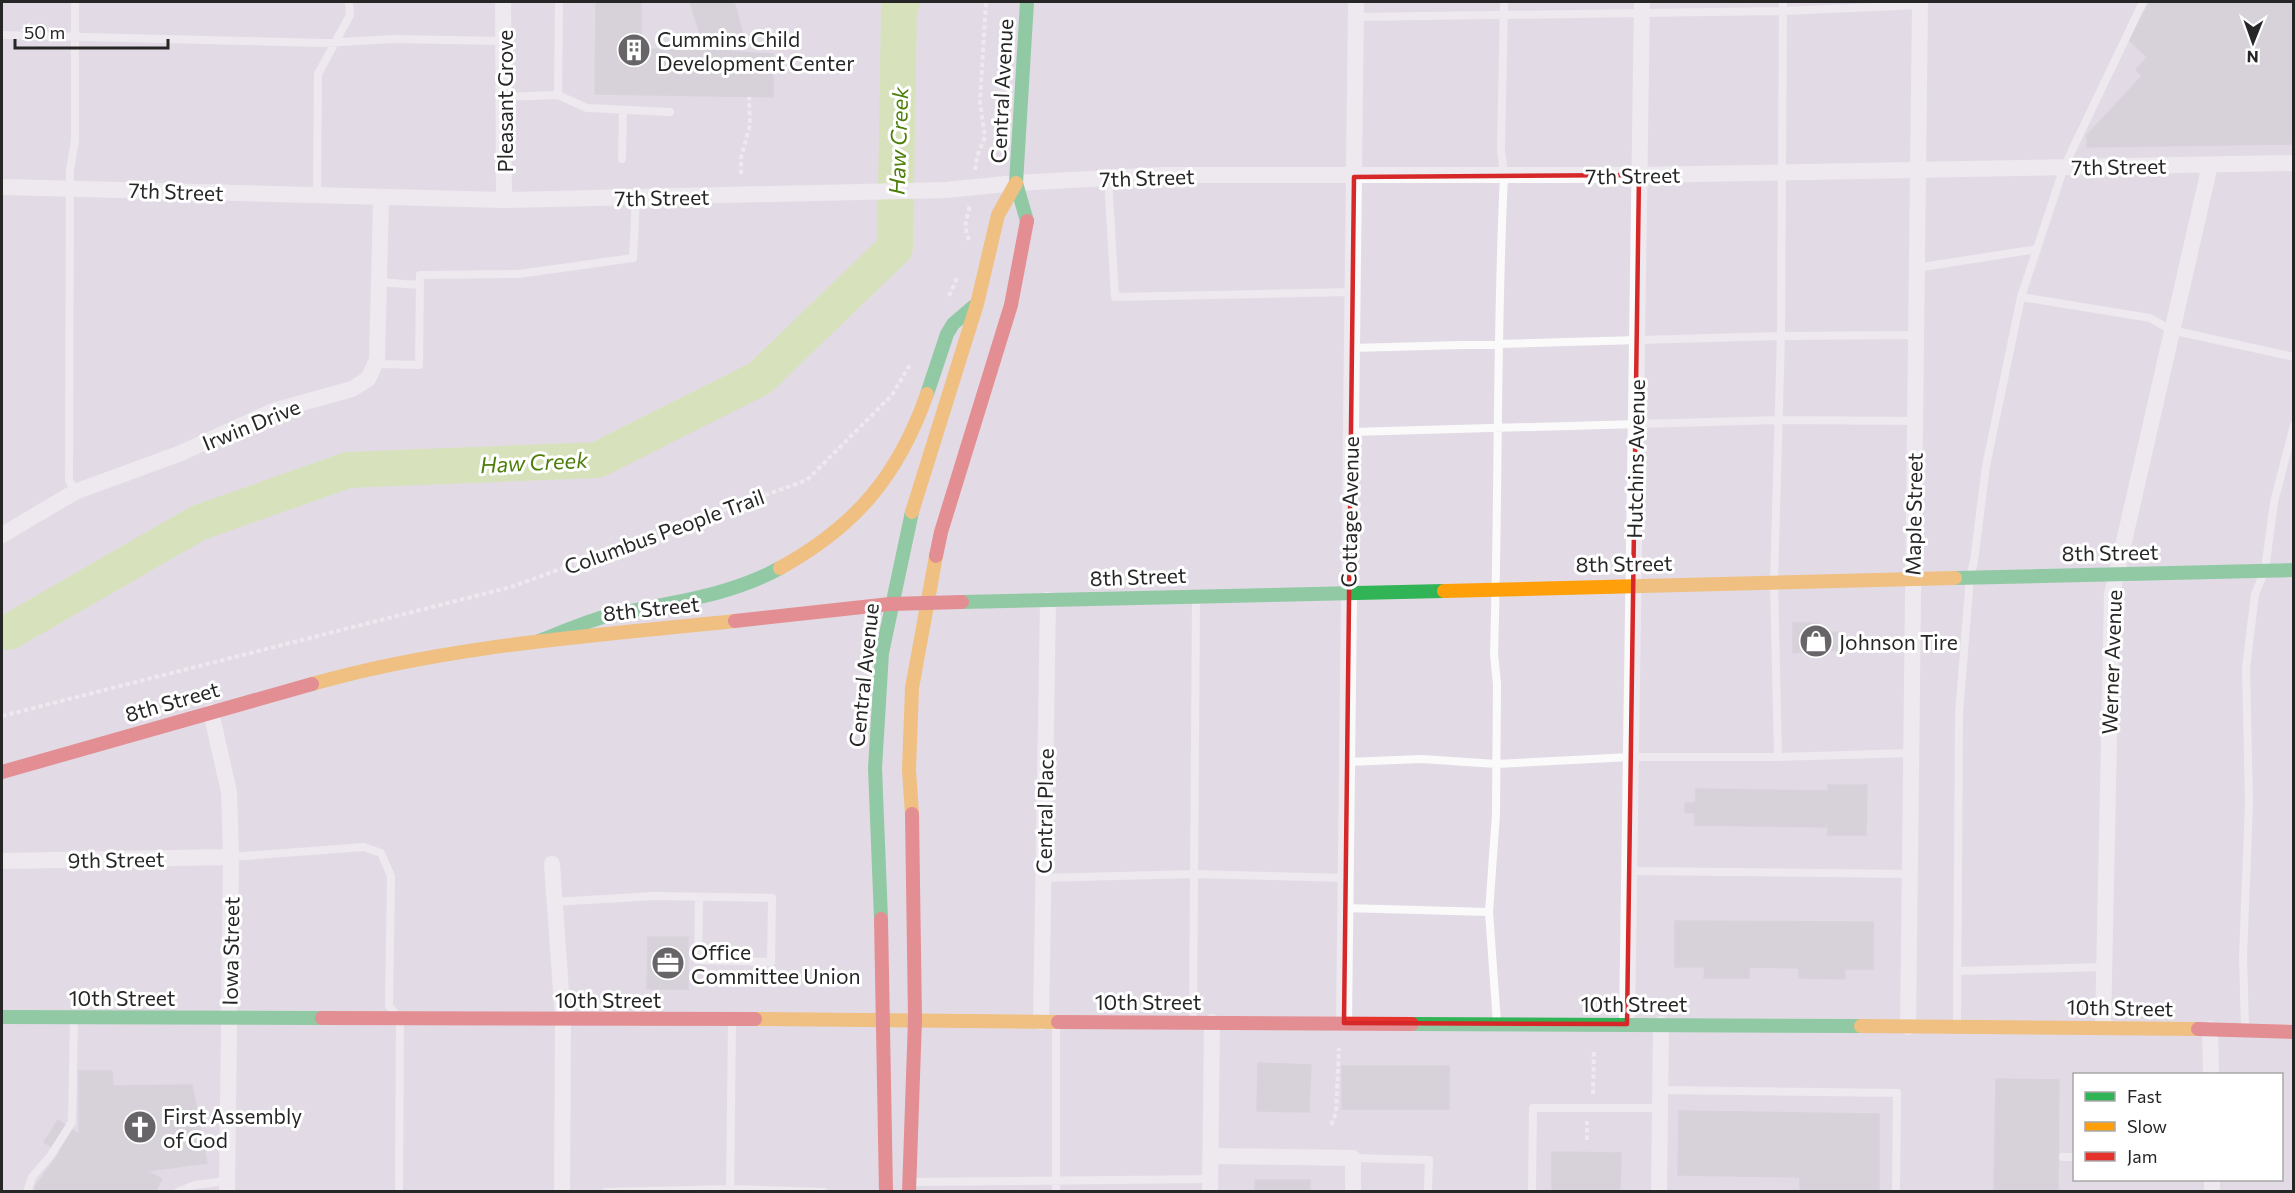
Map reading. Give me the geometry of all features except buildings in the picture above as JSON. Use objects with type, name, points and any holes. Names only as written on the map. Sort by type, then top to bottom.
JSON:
[{"type":"main road","name":"Central Avenue","points":[[909,1187],[915,1020],[909,739],[916,655],[941,532],[1011,305],[1028,218],[1016,183],[1027,2]]},
{"type":"main road","name":"Central Avenue","points":[[886,1191],[879,839],[874,768],[878,687],[890,604],[921,479],[977,304],[998,215],[1016,183]]},
{"type":"main road","points":[[539,641],[598,618],[693,600],[758,580],[809,554],[854,517],[889,476],[914,425],[947,334],[953,324],[977,304]]},
{"type":"main road","name":"8th Street","points":[[2,771],[357,671],[468,650],[890,604],[1633,584],[2294,570]]},
{"type":"main road","name":"10th Street","points":[[2,1017],[1661,1024],[2103,1027],[2294,1032]]},
{"type":"street","name":"Pleasant Grove","points":[[503,2],[504,200]]},
{"type":"street","name":"Maple Street","points":[[1908,1027],[1920,3]]},
{"type":"street","name":"Hutchins Avenue","points":[[1627,1024],[1642,7]]},
{"type":"street","name":"Cottage Avenue","points":[[1344,1023],[1355,9]]},
{"type":"street","name":"7th Street","points":[[2,187],[504,200],[768,196],[946,190],[1016,183],[1162,175],[1354,177],[1639,175],[2294,163]]},
{"type":"street","name":"Werner Avenue","points":[[2103,1027],[2111,598],[2210,165]]},
{"type":"street","points":[[375,364],[381,198]]},
{"type":"street","name":"Irwin Drive","points":[[2,535],[75,492],[181,453],[273,411],[352,389],[368,379],[375,364]]},
{"type":"street","name":"Central Place","points":[[1048,600],[1043,878],[1048,1022]]},
{"type":"street","name":"Iowa Street","points":[[211,712],[229,792],[231,857],[227,1186]]},
{"type":"street","name":"9th Street","points":[[2,861],[231,857]]},
{"type":"street","points":[[552,864],[563,1020],[562,1191]]},
{"type":"street","points":[[1210,1185],[1212,1022]]},
{"type":"street","points":[[1659,1191],[1661,1024]]},
{"type":"street","points":[[2210,1029],[2211,1073]]},
{"type":"street","points":[[1211,1156],[1353,1158],[1353,1191]]},
{"type":"lane","points":[[75,2],[75,140],[70,170],[69,480],[75,492]]},
{"type":"lane","points":[[317,196],[318,74],[350,15],[349,2]]},
{"type":"lane","points":[[558,95],[559,2]]},
{"type":"lane","points":[[1497,1023],[1489,912],[1494,868],[1496,764],[1496,588],[1500,429],[1498,345],[1504,176],[1501,150],[1504,2]]},
{"type":"lane","points":[[1957,1027],[1959,714],[1970,577],[1986,466],[2021,297],[2064,167],[2143,2]]},
{"type":"lane","points":[[1355,9],[1504,15],[1642,7],[1920,3]]},
{"type":"lane","points":[[1778,758],[1774,581],[1780,420],[1780,172],[1785,50],[1783,6]]},
{"type":"lane","points":[[2,35],[335,42],[393,39],[504,41]]},
{"type":"lane","points":[[504,97],[558,95],[587,108],[623,112],[670,112]]},
{"type":"lane","points":[[622,159],[623,112]]},
{"type":"lane","points":[[1108,178],[1116,297],[1353,292]]},
{"type":"lane","points":[[375,364],[418,366],[420,275],[519,274],[633,258],[636,198]]},
{"type":"lane","points":[[1916,268],[2037,249]]},
{"type":"lane","points":[[379,282],[419,285]]},
{"type":"lane","points":[[2021,297],[2150,318],[2172,330],[2294,357]]},
{"type":"lane","points":[[1352,348],[1636,342],[1781,336],[1915,335]]},
{"type":"lane","points":[[1351,432],[1635,426],[1780,420],[1914,421]]},
{"type":"lane","points":[[2245,1030],[2243,956],[2249,804],[2247,668],[2255,594],[2265,570],[2274,502],[2294,426]]},
{"type":"lane","points":[[1193,1022],[1196,596]]},
{"type":"lane","points":[[1347,762],[1422,759],[1496,764],[1631,757],[1778,758],[1910,753]]},
{"type":"lane","points":[[231,857],[364,847],[381,853],[391,876],[389,1006],[400,1019],[399,1191]]},
{"type":"lane","points":[[1629,871],[1909,874]]},
{"type":"lane","points":[[1043,878],[1193,874],[1346,878]]},
{"type":"lane","points":[[554,902],[654,896],[772,898],[771,962],[698,960],[699,897]]},
{"type":"lane","points":[[1345,908],[1489,912]]},
{"type":"lane","points":[[1957,971],[2104,967]]},
{"type":"lane","points":[[27,1191],[32,1177],[51,1155],[72,1122],[74,1017]]},
{"type":"lane","points":[[730,1190],[732,1020]]},
{"type":"lane","points":[[1048,1022],[1056,1191]]},
{"type":"lane","points":[[1660,1090],[1897,1093],[1896,1191]]},
{"type":"lane","points":[[1532,1191],[1533,1108],[1660,1108]]},
{"type":"lane","points":[[2063,1157],[2073,1157]]},
{"type":"lane","points":[[1353,1158],[1429,1160],[1428,1191]]},
{"type":"lane","points":[[909,1187],[1056,1181],[1210,1185]]},
{"type":"lane","points":[[178,1191],[195,1185],[227,1186]]},
{"type":"lane","points":[[606,1191],[824,1191]]},
{"type":"path","points":[[967,252],[969,241],[965,227],[977,156],[985,137],[980,102],[986,2]]},
{"type":"path","points":[[741,174],[741,158],[750,125],[750,97]]},
{"type":"path","points":[[948,299],[960,271]]},
{"type":"path","name":"Columbus People Trail","points":[[2,717],[511,587],[807,480],[892,395],[915,357]]},
{"type":"path","points":[[1331,1125],[1336,1113],[1338,1048]]},
{"type":"highlighted area","points":[[1639,175],[1627,1024],[1344,1023],[1354,177]]},
{"type":"waterway","name":"Haw Creek","points":[[2,632],[9,632],[198,523],[348,470],[597,460],[760,378],[895,248],[899,9],[902,2]]},
{"type":"traffic: fast","points":[[1027,2],[1016,183],[1027,221]]},
{"type":"traffic: fast","points":[[927,394],[947,334],[953,324],[974,306]]},
{"type":"traffic: fast","points":[[881,919],[875,768],[882,653],[912,512]]},
{"type":"traffic: fast","points":[[539,641],[603,617],[698,598],[740,586],[780,568]]},
{"type":"traffic: fast","points":[[1955,578],[2294,570]]},
{"type":"traffic: fast","points":[[962,602],[1444,591]]},
{"type":"traffic: fast","points":[[2,1017],[322,1018]]},
{"type":"traffic: fast","points":[[1412,1024],[1861,1026]]},
{"type":"traffic: slow","points":[[912,512],[977,304],[998,215],[1016,183]]},
{"type":"traffic: slow","points":[[780,568],[831,535],[871,496],[888,474],[902,450],[927,394]]},
{"type":"traffic: slow","points":[[912,814],[909,770],[912,688],[936,556]]},
{"type":"traffic: slow","points":[[1444,591],[1955,578]]},
{"type":"traffic: slow","points":[[312,684],[416,660],[469,651],[575,637],[735,621]]},
{"type":"traffic: slow","points":[[755,1019],[1058,1022]]},
{"type":"traffic: slow","points":[[1861,1026],[2198,1029]]},
{"type":"traffic: jam","points":[[936,556],[941,532],[1011,305],[1027,221]]},
{"type":"traffic: jam","points":[[735,621],[890,604],[962,602]]},
{"type":"traffic: jam","points":[[2,772],[312,684]]},
{"type":"traffic: jam","points":[[909,1192],[915,1019],[912,814]]},
{"type":"traffic: jam","points":[[881,919],[886,1192]]},
{"type":"traffic: jam","points":[[322,1018],[755,1019]]},
{"type":"traffic: jam","points":[[1058,1022],[1412,1024]]},
{"type":"traffic: jam","points":[[2198,1029],[2294,1032]]},
{"type":"place","name":"Cummins Child Development Center","points":[[634,50]]},
{"type":"place","name":"Johnson Tire","points":[[1816,641]]},
{"type":"place","name":"Office Committee Union","points":[[668,963]]},
{"type":"place","name":"First Assembly of God","points":[[140,1127]]}]
